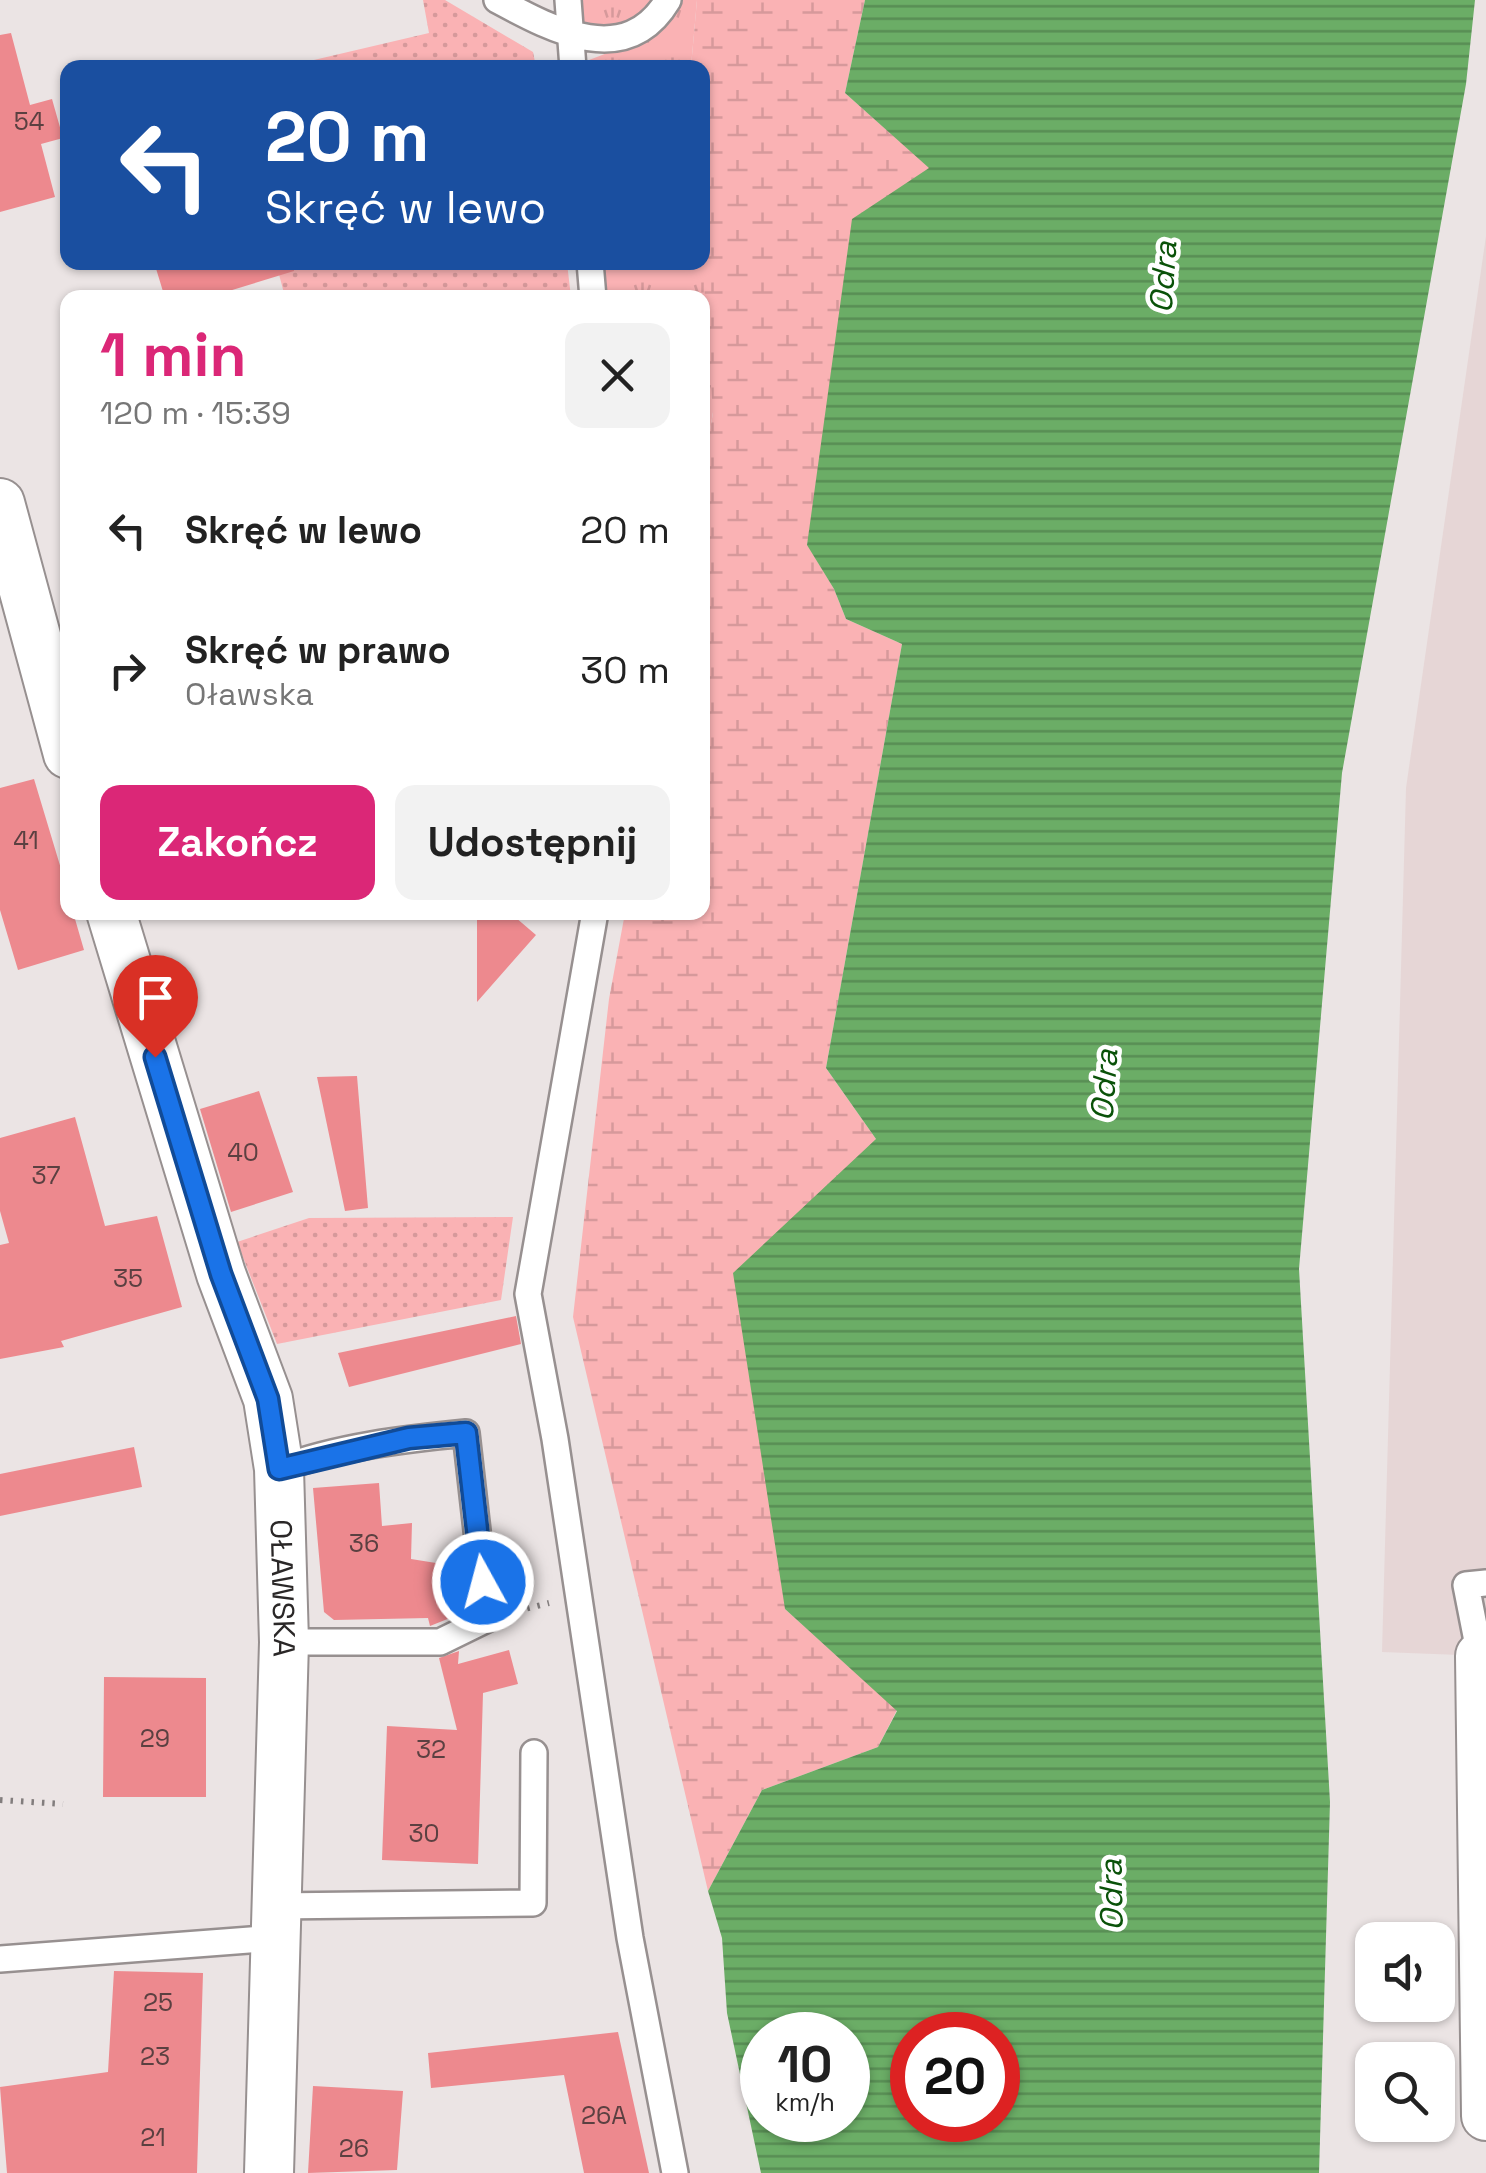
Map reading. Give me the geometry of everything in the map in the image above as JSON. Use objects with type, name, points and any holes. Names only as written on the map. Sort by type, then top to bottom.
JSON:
[{"type":"street","points":[[0,503],[60,724]]},
{"type":"street","name":"OŁAWSKA","points":[[113,920],[221,1274],[268,1399],[279,1469],[284,1642],[269,2173]]},
{"type":"street","points":[[1480,1656],[1486,2116]]},
{"type":"lane","points":[[497,0],[570,36],[617,39],[654,23],[668,0]]},
{"type":"lane","points":[[568,0],[573,60]]},
{"type":"lane","points":[[594,920],[528,1294],[627,1919],[675,2173]]},
{"type":"lane","points":[[279,1469],[409,1438],[466,1433],[487,1619],[440,1642],[284,1642]]},
{"type":"lane","points":[[1480,1656],[1466,1584],[1486,1583]]},
{"type":"lane","points":[[0,1959],[275,1922],[533,1903],[534,1753]]},
{"type":"path","points":[[487,1619],[550,1603],[578,1606]]},
{"type":"path","points":[[0,1800],[63,1804]]},
{"type":"shaded area","points":[[1486,236],[1486,1656],[1382,1652],[1406,788]]},
{"type":"green space","points":[[423,0],[445,0],[533,52],[535,60],[314,60],[429,33]]},
{"type":"green space","points":[[577,0],[658,0],[633,21],[601,25],[580,21]]},
{"type":"green space","points":[[677,0],[697,0],[692,60],[589,60],[644,39]]},
{"type":"green space","points":[[697,0],[865,0],[845,93],[930,168],[807,544],[834,589],[846,619],[902,644],[826,1068],[876,1139],[785,1609],[897,1710],[878,1747],[762,1790],[708,1891],[573,1317],[609,999],[624,920],[710,920],[713,413],[710,290],[704,290],[703,270],[710,270],[710,60],[692,60]]},
{"type":"green space","points":[[278,270],[568,270],[570,290],[283,290]]},
{"type":"green space","points":[[603,270],[705,270],[706,290],[604,290]]},
{"type":"green space","points":[[710,347],[714,406],[710,431]]},
{"type":"green space","points":[[513,1217],[501,1300],[277,1344],[237,1242],[309,1218]]},
{"type":"water","name":"Odra","points":[[865,0],[1475,0],[1466,84],[1342,773],[1299,1269],[1330,1802],[1319,2173],[761,2173],[754,2142],[870,2142],[870,2012],[740,2012],[740,2074],[727,2013],[722,1938],[708,1891],[762,1790],[878,1747],[897,1711],[785,1609],[733,1273],[876,1139],[826,1068],[902,644],[846,619],[834,589],[807,545],[852,219],[929,168],[845,93]]},
{"type":"building","points":[[11,33],[30,105],[52,99],[60,139],[41,144],[55,197],[0,212],[0,35]]},
{"type":"building","points":[[156,270],[294,270],[232,290],[163,290]]},
{"type":"building","points":[[34,779],[60,865],[60,920],[75,920],[84,950],[18,970],[0,910],[0,788]]},
{"type":"building","points":[[477,920],[518,920],[536,935],[477,1002]]},
{"type":"building","points":[[357,1076],[368,1208],[345,1211],[317,1077]]},
{"type":"building","points":[[259,1091],[293,1192],[231,1212],[200,1109]]},
{"type":"building","points":[[75,1117],[105,1226],[157,1216],[182,1307],[61,1341],[64,1347],[0,1359],[0,1245],[9,1243],[0,1211],[0,1138]]},
{"type":"building","points":[[516,1316],[521,1344],[349,1387],[338,1353]]},
{"type":"building","points":[[134,1447],[142,1487],[0,1516],[0,1474]]},
{"type":"building","points":[[379,1483],[382,1526],[412,1523],[411,1559],[461,1567],[460,1614],[430,1626],[428,1618],[334,1620],[324,1612],[313,1488]]},
{"type":"building","points":[[509,1650],[518,1684],[483,1693],[478,1864],[382,1860],[387,1726],[457,1730],[439,1658],[459,1651],[458,1664]]},
{"type":"building","points":[[104,1677],[206,1678],[206,1797],[103,1797]]},
{"type":"building","points":[[114,1971],[203,1973],[197,2173],[7,2173],[0,2087],[108,2072]]},
{"type":"building","points":[[618,2032],[649,2173],[584,2173],[564,2075],[431,2088],[428,2053]]},
{"type":"building","points":[[313,2086],[403,2091],[397,2170],[308,2173]]},
{"type":"route","points":[[155,1057],[221,1274],[268,1399],[279,1469],[303,1460],[409,1438],[466,1433],[483,1582]]}]
